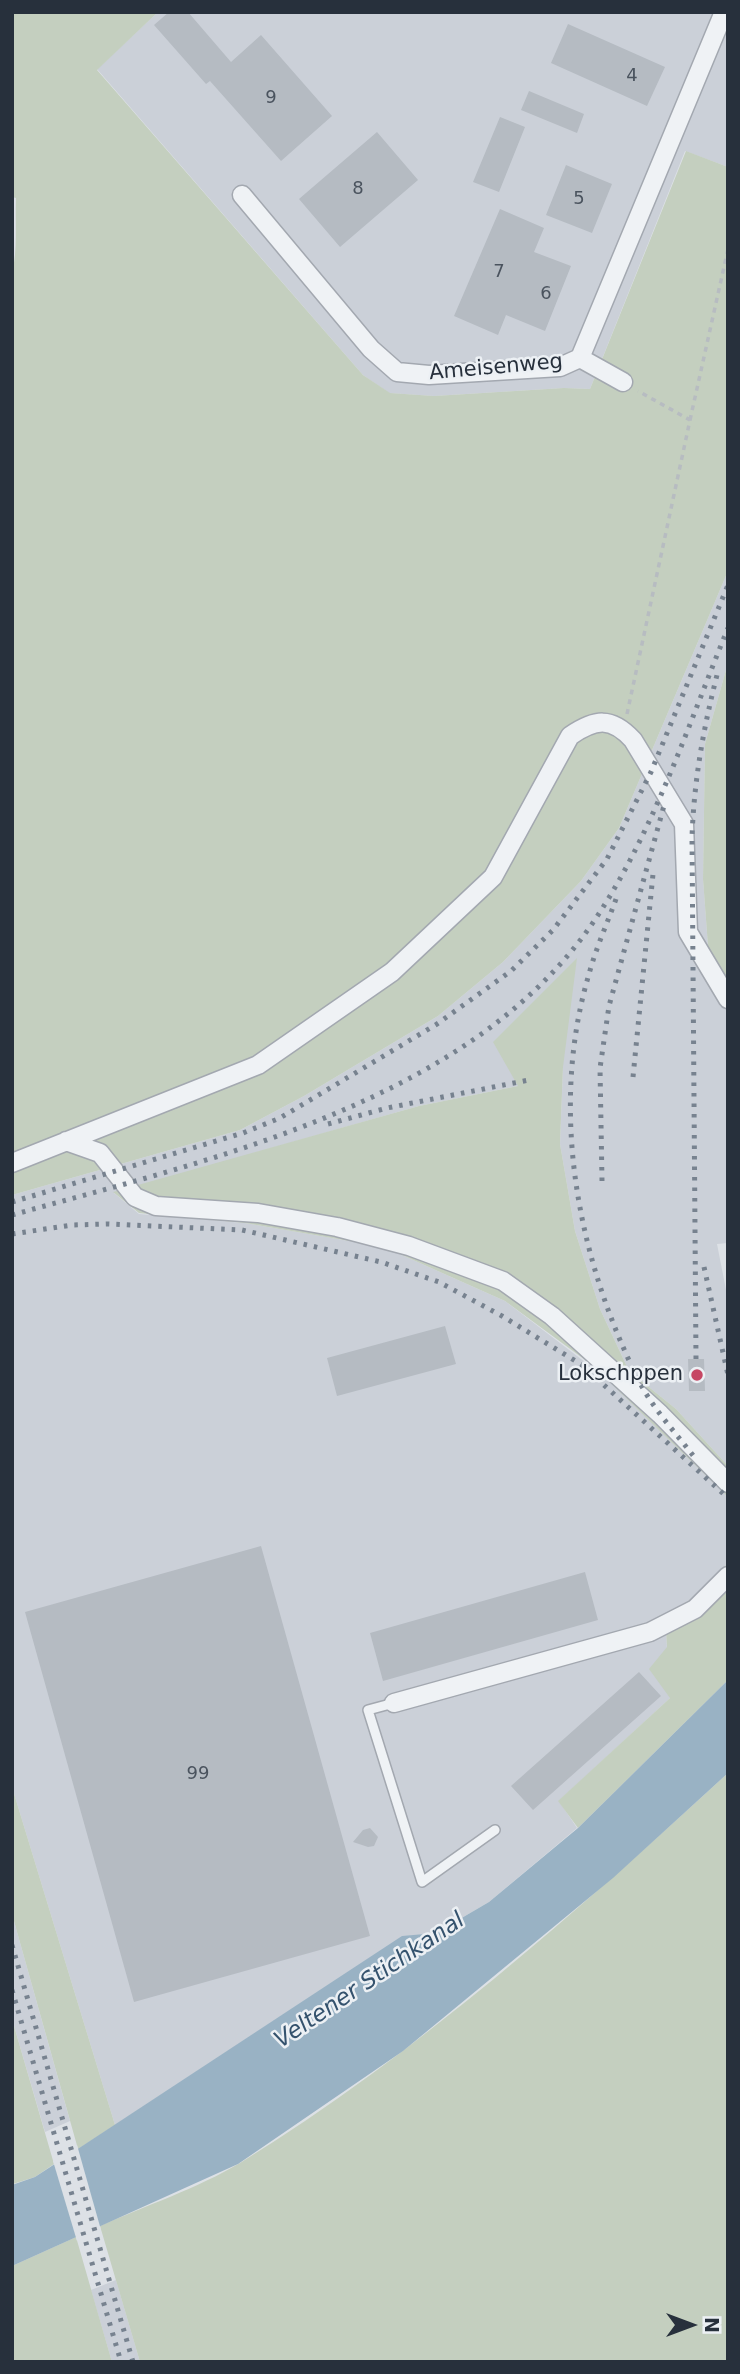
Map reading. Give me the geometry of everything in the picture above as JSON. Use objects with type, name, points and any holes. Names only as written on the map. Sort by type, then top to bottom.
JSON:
[{"type":"street","name":"Ameisenweg","points":[[242,195],[371,349],[397,372],[429,375],[561,367],[580,358],[724,12]]},
{"type":"street","points":[[580,358],[623,382]]},
{"type":"street","points":[[12,1163],[116,1124],[258,1065],[392,972],[493,877],[570,736],[590,722],[606,722],[624,729],[684,824],[688,932],[728,999]]},
{"type":"street","points":[[66,1141],[100,1153],[135,1197],[156,1206],[258,1213],[337,1227],[409,1246],[503,1281],[552,1316],[660,1414],[728,1483]]},
{"type":"street","points":[[394,1703],[650,1632],[695,1609],[728,1576]]},
{"type":"lane","points":[[394,1703],[368,1710],[422,1882],[495,1830]]},
{"type":"path","points":[[624,729],[728,249]]},
{"type":"path","points":[[623,382],[690,420]]},
{"type":"shaded area","points":[[158,12],[728,12],[728,167],[685,151],[590,389],[564,388],[434,396],[389,393],[363,375],[97,69]]},
{"type":"shaded area","points":[[728,571],[728,663],[705,744],[703,879],[708,946],[728,987],[728,1243],[717,1244],[728,1300],[728,1466],[676,1409],[629,1371],[600,1309],[575,1231],[560,1144],[563,1067],[518,1086],[419,1106],[114,1193],[139,1214],[245,1223],[384,1247],[505,1301],[632,1398],[728,1495],[728,1563],[693,1598],[665,1615],[670,1698],[559,1801],[577,1828],[489,1902],[436,1933],[402,1937],[115,2125],[12,1787],[12,1195],[240,1130],[304,1096],[438,1016],[503,962],[581,881],[619,828]]},
{"type":"shaded area","points":[[12,1914],[70,2121],[45,2132],[12,2019]]},
{"type":"shaded area","points":[[116,2280],[140,2362],[112,2362],[91,2290]]},
{"type":"green space","points":[[12,12],[158,12],[97,70],[363,375],[390,393],[434,396],[564,388],[590,389],[686,151],[728,167],[728,571],[619,828],[581,881],[503,962],[438,1016],[304,1096],[240,1130],[12,1195],[12,274],[16,246],[16,198],[12,197]]},
{"type":"green space","points":[[728,663],[728,987],[708,946],[703,879],[705,744]]},
{"type":"green space","points":[[577,958],[563,1067],[560,1144],[575,1231],[600,1309],[629,1371],[676,1409],[728,1466],[728,1497],[592,1365],[505,1301],[384,1247],[245,1223],[139,1213],[113,1192],[419,1106],[518,1086],[493,1042]]},
{"type":"green space","points":[[728,1563],[728,1680],[578,1828],[558,1801],[670,1698],[649,1669],[667,1647],[665,1615],[693,1598]]},
{"type":"green space","points":[[728,1773],[728,2362],[140,2362],[100,2226],[224,2172],[306,2121],[369,2076],[493,1980],[612,1878]]},
{"type":"green space","points":[[12,1787],[115,2125],[78,2149],[12,1914]]},
{"type":"green space","points":[[12,2019],[54,2164],[35,2177],[13,2184]]},
{"type":"green space","points":[[76,2237],[112,2362],[12,2362],[12,2266]]},
{"type":"water","name":"Veltener Stichkanal","points":[[728,1680],[728,1773],[613,1878],[403,2051],[238,2164],[12,2266],[12,2185],[35,2177],[402,1936],[436,1933],[489,1902],[578,1828]]},
{"type":"pier","points":[[77,2145],[101,2230],[77,2241],[53,2161]]},
{"type":"building","points":[[169,12],[188,12],[231,62],[261,35],[332,116],[281,161],[210,81],[206,84],[154,25]]},
{"type":"building","points":[[568,24],[665,67],[647,106],[551,63]]},
{"type":"building","points":[[529,91],[584,114],[577,133],[521,110]]},
{"type":"building","points":[[500,117],[525,127],[499,192],[473,182]]},
{"type":"building","points":[[377,132],[418,180],[340,247],[299,199]]},
{"type":"building","points":[[566,165],[612,184],[592,233],[546,215]]},
{"type":"building","points":[[500,209],[544,228],[534,252],[571,266],[545,331],[506,315],[498,335],[454,316]]},
{"type":"building","points":[[445,1326],[456,1364],[337,1396],[327,1358]]},
{"type":"building","name":"Lokschppen","points":[[688,1359],[704,1359],[705,1391],[689,1391]]},
{"type":"building","points":[[261,1546],[370,1936],[134,2002],[25,1612]]},
{"type":"building","points":[[585,1572],[598,1620],[383,1681],[370,1633]]},
{"type":"building","points":[[639,1672],[661,1696],[533,1810],[511,1786]]},
{"type":"building","points":[[370,1828],[378,1837],[374,1846],[368,1847],[353,1842],[363,1830]]},
{"type":"railway","points":[[12,1202],[243,1133],[280,1118],[437,1024],[511,971],[553,930],[607,859],[651,772],[728,585]]},
{"type":"railway","points":[[12,1215],[255,1144],[336,1113],[414,1076],[486,1031],[549,977],[600,912],[620,879],[655,809],[728,628]]},
{"type":"railway","points":[[696,1359],[692,837],[700,756],[717,675]]},
{"type":"railway","points":[[602,1181],[600,1068],[609,1006],[665,802]]},
{"type":"railway","points":[[633,1077],[653,874]]},
{"type":"railway","points":[[616,899],[592,964],[577,1025],[571,1077],[571,1129],[576,1182],[585,1234],[617,1334],[645,1391],[695,1458]]},
{"type":"railway","points":[[328,1124],[387,1108],[529,1080]]},
{"type":"railway","points":[[12,1234],[72,1225],[108,1224],[242,1230],[381,1262],[439,1282],[502,1316],[582,1365],[728,1498]]},
{"type":"railway","points":[[704,1267],[728,1375]]},
{"type":"railway","points":[[12,1945],[133,2362]]},
{"type":"railway","points":[[12,1990],[121,2362]]},
{"type":"place","name":"Lokschppen","points":[[697,1375]]}]
